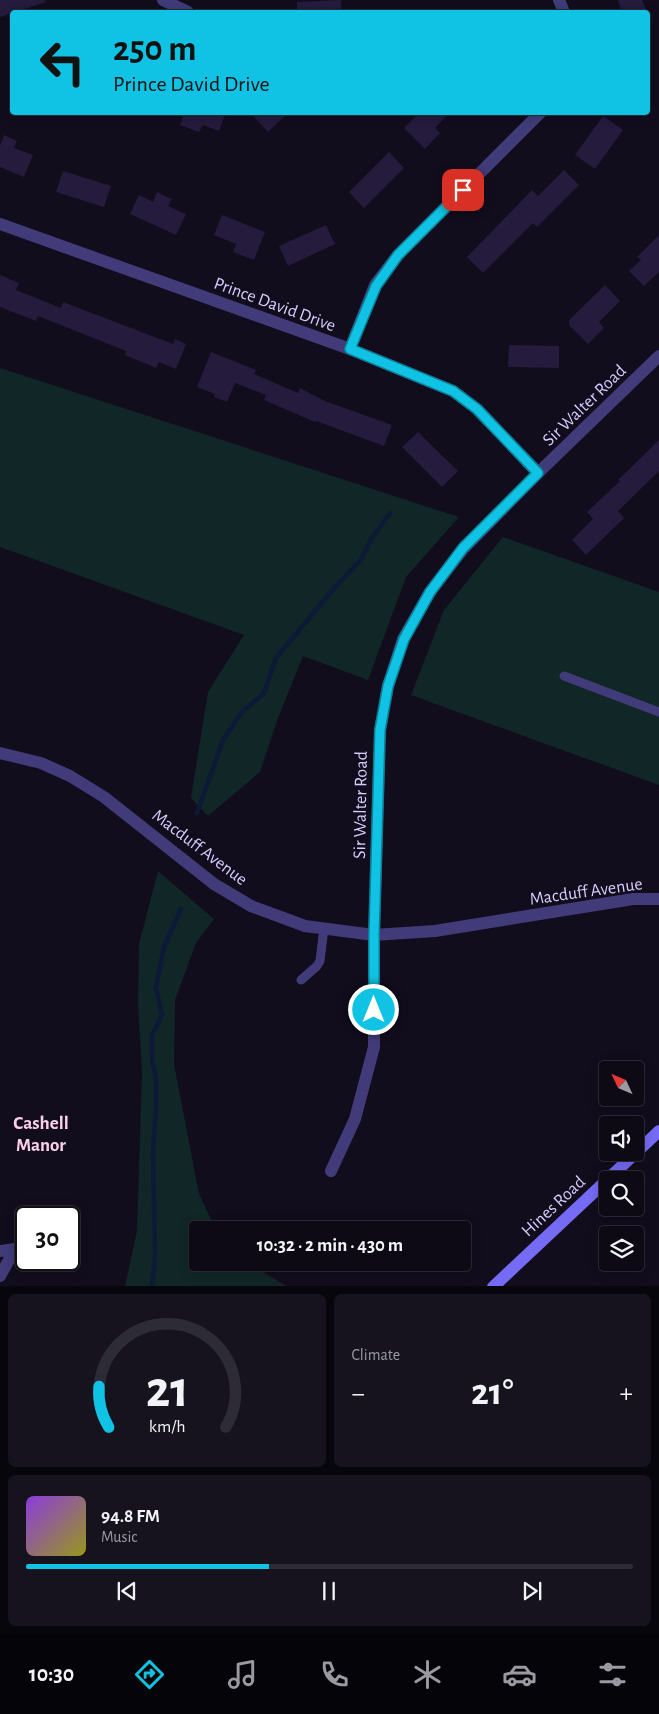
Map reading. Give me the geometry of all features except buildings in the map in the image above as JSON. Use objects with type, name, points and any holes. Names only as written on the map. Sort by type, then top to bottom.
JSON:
[{"type":"street","points":[[163,0],[184,10]]},
{"type":"street","points":[[350,349],[376,286],[398,255],[538,115]]},
{"type":"street","name":"Prince David Drive","points":[[0,224],[350,349],[453,391],[477,409],[538,473]]},
{"type":"street","name":"Sir Walter Road","points":[[331,1171],[355,1119],[374,1047],[374,935],[380,730],[388,686],[404,639],[430,592],[463,548],[659,356]]},
{"type":"street","name":"Macduff Avenue","points":[[0,753],[41,764],[70,776],[104,796],[214,884],[251,906],[304,926],[374,935],[434,931],[633,900],[659,899]]},
{"type":"street","name":"Hines Road","points":[[493,1286],[659,1131]]},
{"type":"street","points":[[0,1251],[15,1248],[0,1276]]},
{"type":"lane","points":[[564,676],[659,712]]},
{"type":"lane","points":[[301,980],[320,961],[324,928]]},
{"type":"green space","points":[[0,368],[459,517],[406,577],[368,680],[303,656],[278,718],[260,772],[208,816],[191,798],[208,692],[244,635],[0,547]]},
{"type":"green space","points":[[503,537],[659,592],[659,785],[411,695],[444,610]]},
{"type":"green space","points":[[158,871],[214,919],[196,943],[175,1000],[174,1064],[199,1194],[212,1221],[189,1221],[189,1271],[262,1271],[286,1286],[125,1286],[137,1231],[142,1071],[138,1005],[139,944]]},
{"type":"waterway","points":[[197,813],[223,740],[242,712],[264,693],[276,658],[335,587],[360,561],[372,538],[390,513]]},
{"type":"waterway","points":[[152,1286],[155,1257],[153,1151],[156,1079],[152,1059],[152,1035],[162,1015],[156,988],[164,947],[181,909]]},
{"type":"district","name":"Cashell Manor","points":[[41,1133]]},
{"type":"route","points":[[374,1010],[374,935],[380,730],[388,686],[404,639],[430,592],[463,548],[538,473],[477,409],[453,391],[350,349],[376,286],[398,255],[463,190]]}]
